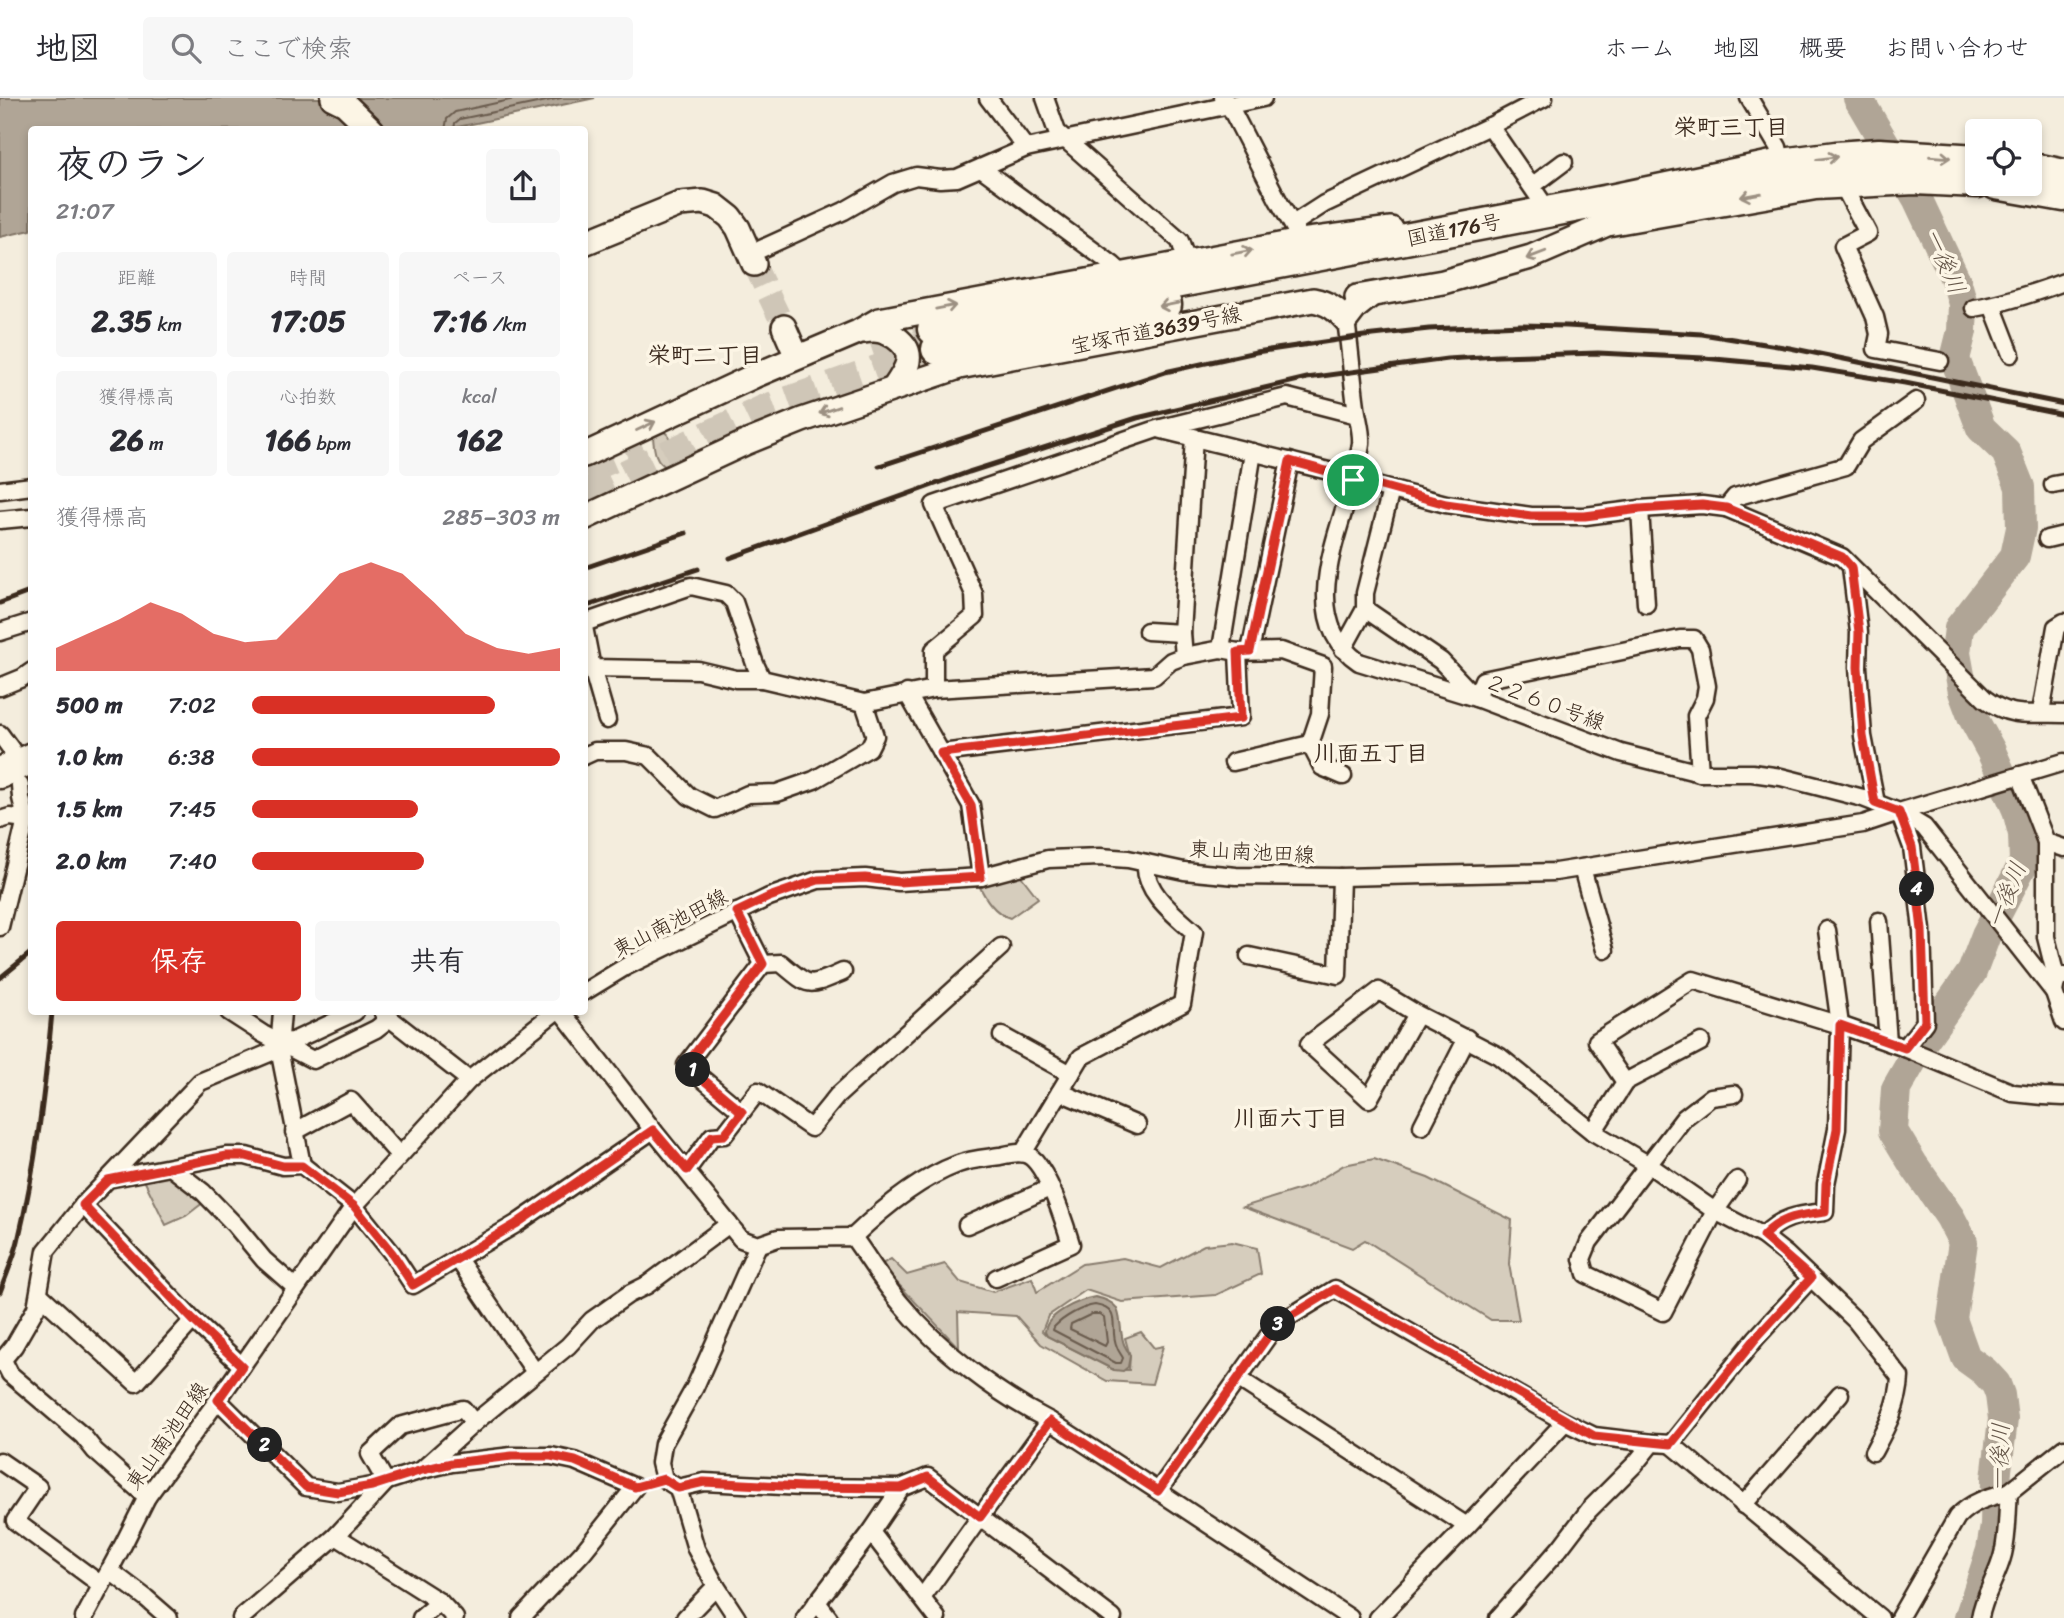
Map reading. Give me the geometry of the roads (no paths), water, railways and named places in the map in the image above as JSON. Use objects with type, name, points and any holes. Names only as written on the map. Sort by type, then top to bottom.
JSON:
[{"type":"highway","name":"国道176号","points":[[943,348],[1621,218],[1785,176],[1836,157],[1965,180]]},
{"type":"highway","name":"国道176号","points":[[943,348],[1477,225],[1785,176],[1841,182],[1897,167],[1965,161]]},
{"type":"highway","points":[[2042,170],[2064,175]]},
{"type":"highway","points":[[2042,192],[2064,196]]},
{"type":"street","points":[[333,98],[345,104],[368,126]]},
{"type":"street","points":[[988,98],[1026,148]]},
{"type":"street","points":[[1045,98],[1057,132],[1180,241],[1186,262]]},
{"type":"street","points":[[588,241],[680,204],[702,202],[716,206],[730,217],[752,259],[893,183],[916,176],[957,178],[1026,148],[1226,102],[1263,98]]},
{"type":"street","points":[[1297,232],[1324,204],[1544,98]]},
{"type":"street","points":[[1749,98],[1777,147],[1785,176]]},
{"type":"street","points":[[1226,102],[1297,232]]},
{"type":"street","points":[[1490,126],[1549,212]]},
{"type":"street","points":[[1532,186],[1564,162]]},
{"type":"street","points":[[981,168],[1123,274]]},
{"type":"street","points":[[1841,182],[1868,233],[1843,246],[1875,317],[1879,334],[1876,349],[1940,361]]},
{"type":"street","name":"宝塚市道3639号線","points":[[588,517],[745,443],[894,388],[943,348],[1313,300],[1326,303],[1443,282],[1531,257],[1621,218]]},
{"type":"street","points":[[588,453],[797,357],[858,332],[879,320],[1186,262],[1297,232],[1477,225]]},
{"type":"street","points":[[1974,307],[1992,305],[2064,282]]},
{"type":"street","points":[[1346,320],[1356,307],[1371,295]]},
{"type":"street","points":[[1326,303],[1339,311],[1346,320],[1362,440],[1326,577],[1325,605],[1340,644]]},
{"type":"street","points":[[1992,305],[2011,354]]},
{"type":"street","points":[[783,327],[797,357]]},
{"type":"street","points":[[858,332],[886,331],[925,357],[943,348]]},
{"type":"street","points":[[894,388],[906,371],[909,352],[905,344]]},
{"type":"street","points":[[934,689],[934,650],[975,616],[974,594],[934,505],[1157,429],[1287,397],[1357,415]]},
{"type":"street","points":[[1726,508],[1734,497],[1846,466],[1861,441],[1916,401]]},
{"type":"street","points":[[1157,429],[1345,475],[1353,480],[1446,504],[1531,516],[1585,516],[1702,505],[1726,508],[1842,557],[1986,699],[2002,710],[2022,715],[2041,712],[2064,714]]},
{"type":"street","points":[[1184,656],[1182,633],[1194,437]]},
{"type":"street","points":[[1221,649],[1253,452]]},
{"type":"street","points":[[941,753],[1241,718],[1244,652],[1290,461]]},
{"type":"street","points":[[0,490],[28,486]]},
{"type":"street","points":[[1343,776],[1322,767],[1310,744],[1320,714],[1324,666],[1365,609],[1365,593],[1391,490]]},
{"type":"street","points":[[1640,509],[1646,604]]},
{"type":"street","points":[[0,520],[28,517]]},
{"type":"street","points":[[2047,539],[2064,535]]},
{"type":"street","points":[[1851,567],[1859,632],[1858,667],[1863,736],[1875,803]]},
{"type":"street","points":[[588,624],[691,586],[726,594],[734,602],[762,679]]},
{"type":"street","points":[[1365,609],[1441,662],[1476,698],[1483,680],[1680,639],[1694,639],[1700,649],[1707,686],[1705,698],[1696,716],[1700,773]]},
{"type":"street","points":[[2041,712],[2056,627],[2064,622]]},
{"type":"street","points":[[0,632],[28,623]]},
{"type":"street","points":[[1147,631],[1182,633]]},
{"type":"street","name":"２２６０号線","points":[[1340,644],[1359,662],[1476,698],[1621,753],[1700,773],[1752,773],[1781,777],[1863,797],[1899,812],[1924,827],[2003,927],[2058,981]]},
{"type":"street","points":[[588,646],[607,720]]},
{"type":"street","points":[[592,668],[698,670],[736,679],[762,679],[864,703],[934,689],[1154,676],[1171,661],[1221,649],[1244,652],[1281,651],[1324,666]]},
{"type":"street","points":[[0,687],[28,674]]},
{"type":"street","points":[[907,693],[971,805],[981,877]]},
{"type":"street","points":[[588,755],[595,751],[626,751],[649,756],[689,796],[715,808],[748,794],[777,793],[814,780],[869,748],[875,736],[864,703]]},
{"type":"street","points":[[0,734],[11,749],[19,772],[26,820],[0,927]]},
{"type":"street","points":[[1233,762],[1310,744]]},
{"type":"street","points":[[1907,1049],[1925,1022],[1922,930],[1912,847],[1899,812],[2064,762]]},
{"type":"street","points":[[2010,778],[2046,842],[2046,937],[2058,981],[2064,1022]]},
{"type":"street","name":"東山南池田線","points":[[588,990],[625,967],[737,912],[769,897],[818,880],[865,878],[899,882],[981,877],[1048,859],[1100,857],[1184,871],[1236,876],[1341,877],[1555,872],[1863,824],[1899,812]]},
{"type":"street","points":[[0,820],[10,817],[26,820]]},
{"type":"street","points":[[2046,842],[2064,848]]},
{"type":"street","points":[[1023,1153],[1082,1057],[1182,1004],[1194,932],[1157,895],[1146,876],[1146,863]]},
{"type":"street","points":[[1582,868],[1605,950]]},
{"type":"street","points":[[1249,956],[1338,975],[1341,877]]},
{"type":"street","points":[[737,912],[763,964]]},
{"type":"street","points":[[1879,921],[1888,1042]]},
{"type":"street","points":[[1763,1236],[1772,1226],[1789,1218],[1806,1213],[1825,1212],[1826,1184],[1837,1129],[1840,1025],[1827,930]]},
{"type":"street","points":[[687,1170],[712,1136],[724,1135],[758,1091],[811,1128],[837,1096],[1000,947]]},
{"type":"street","points":[[742,1112],[686,1065],[763,964],[781,962],[803,981],[814,984],[843,972]]},
{"type":"street","points":[[1625,1082],[1597,1041],[1693,980],[1840,1025],[1907,1049],[2013,1093],[2064,1097]]},
{"type":"street","points":[[1417,1014],[1369,1099],[1309,1044],[1379,991],[1417,1014],[1499,1056],[1593,1132],[1649,1165],[1715,1211],[1763,1236],[1856,1321],[1900,1377],[1889,1422],[1873,1452]]},
{"type":"street","points":[[234,1015],[280,1046],[313,1060],[376,1029],[385,1015],[469,1080]]},
{"type":"street","points":[[282,1015],[280,1046],[302,1166]]},
{"type":"street","points":[[147,1497],[95,1451],[83,1436],[10,1374],[2,1361],[36,1308],[46,1251],[83,1205],[200,1082],[349,1015]]},
{"type":"street","name":"東山南池田線","points":[[84,1618],[147,1497],[354,1206],[469,1080],[551,1015]]},
{"type":"street","points":[[564,1015],[741,1239],[758,1245],[778,1238],[853,1237],[904,1194],[960,1163],[1023,1153],[1033,1158],[1050,1188],[1071,1244],[996,1278]]},
{"type":"street","points":[[1003,1036],[1071,1074]]},
{"type":"street","points":[[1422,1126],[1467,1038]]},
{"type":"street","points":[[1593,1132],[1625,1082],[1701,1042]]},
{"type":"street","points":[[1060,1092],[1137,1125]]},
{"type":"street","points":[[1734,1094],[1711,1097],[1684,1118],[1589,1242],[1582,1259],[1586,1274],[1663,1312],[1715,1211],[1737,1180]]},
{"type":"street","points":[[294,1132],[351,1101],[399,1155]]},
{"type":"street","points":[[108,1180],[216,1157],[246,1156],[283,1166],[302,1166],[354,1206],[392,1253],[413,1285],[566,1191],[653,1130]]},
{"type":"street","points":[[172,1168],[202,1192],[235,1225],[264,1260],[296,1288]]},
{"type":"street","points":[[967,1225],[1050,1188]]},
{"type":"street","points":[[83,1205],[193,1320],[242,1366]]},
{"type":"street","points":[[422,1470],[474,1423],[568,1346],[592,1320],[647,1285],[729,1224]]},
{"type":"street","points":[[853,1237],[901,1304],[964,1365],[1350,1618]]},
{"type":"street","points":[[737,1618],[696,1549],[671,1483],[660,1463],[667,1432],[695,1387],[758,1245]]},
{"type":"street","points":[[458,1259],[535,1372]]},
{"type":"street","points":[[1671,1444],[1756,1338],[1811,1278]]},
{"type":"street","points":[[1158,1491],[1276,1325],[1335,1289],[1594,1436],[1671,1444],[1880,1618]]},
{"type":"street","points":[[39,1294],[136,1383],[193,1320]]},
{"type":"street","points":[[1239,1379],[1467,1526]]},
{"type":"street","points":[[1743,1504],[1840,1394]]},
{"type":"street","points":[[218,1400],[306,1487],[338,1492],[386,1482],[452,1463],[551,1456],[575,1461],[635,1487],[704,1482],[901,1488],[928,1477],[1114,1618]]},
{"type":"street","points":[[386,1482],[370,1454],[400,1426],[463,1409],[474,1423]]},
{"type":"street","points":[[922,1598],[1050,1421]]},
{"type":"street","points":[[1378,1618],[1566,1422]]},
{"type":"street","points":[[1497,1618],[1560,1548],[1589,1510],[1652,1443]]},
{"type":"street","points":[[1899,1618],[1964,1509],[1977,1501],[2009,1492],[2063,1449]]},
{"type":"street","points":[[0,1461],[38,1487],[15,1521],[104,1577],[146,1598],[169,1618]]},
{"type":"street","points":[[244,1617],[336,1536],[386,1482]]},
{"type":"street","points":[[521,1618],[583,1552],[635,1487]]},
{"type":"street","points":[[805,1618],[901,1488]]},
{"type":"street","points":[[1980,1618],[2004,1551],[2009,1492]]},
{"type":"street","points":[[871,1532],[937,1618]]},
{"type":"street","points":[[336,1536],[440,1602],[455,1618]]},
{"type":"street","points":[[685,1618],[716,1586]]},
{"type":"street","points":[[421,1618],[440,1602]]},
{"type":"street","points":[[817,1602],[829,1618]]},
{"type":"water","points":[[0,98],[595,98],[462,126],[28,126],[28,231],[0,237]]},
{"type":"water","points":[[1095,1297],[1112,1303],[1118,1312],[1124,1343],[1130,1356],[1128,1367],[1123,1371],[1114,1370],[1047,1336],[1045,1332],[1051,1319],[1057,1314]]},
{"type":"waterway","name":"一後川","points":[[1858,98],[1918,200],[1957,283],[1963,304],[1962,331],[1955,359],[1981,428],[2006,452],[2020,487],[2021,528],[2015,556],[1959,628],[1956,653],[1963,692],[1972,716],[2017,810],[2023,834],[2024,862],[1986,935],[1972,972],[1924,1040],[1896,1089],[1893,1131],[1950,1217],[1963,1242],[1952,1319],[1966,1358],[1996,1384],[2000,1395],[2003,1419],[1996,1479],[1995,1526],[1991,1550],[1969,1618]]},
{"type":"tunnel","points":[[754,264],[784,327]]},
{"type":"tunnel","points":[[872,350],[933,329]]},
{"type":"tunnel","points":[[588,492],[763,410],[937,349]]},
{"type":"tunnel","points":[[588,468],[642,445]]},
{"type":"railway","points":[[879,466],[1165,372],[1256,352],[1429,329],[1521,325],[1702,334],[1790,348],[2064,404]]},
{"type":"railway","points":[[730,558],[969,472],[1137,418],[1307,378],[1447,359],[1598,353],[1704,358],[1812,368],[1905,383],[2064,415]]},
{"type":"railway","points":[[588,567],[686,533]]},
{"type":"railway","points":[[588,606],[698,569]]},
{"type":"railway","points":[[0,603],[28,592]]},
{"type":"railway","points":[[0,978],[28,955]]},
{"type":"railway","points":[[0,1292],[16,1247],[30,1184],[52,1015]]},
{"type":"district","name":"栄町三丁目","points":[[1731,127]]},
{"type":"district","name":"栄町二丁目","points":[[705,355]]},
{"type":"district","name":"川面五丁目","points":[[1371,753]]},
{"type":"district","name":"川面六丁目","points":[[1291,1118]]}]
